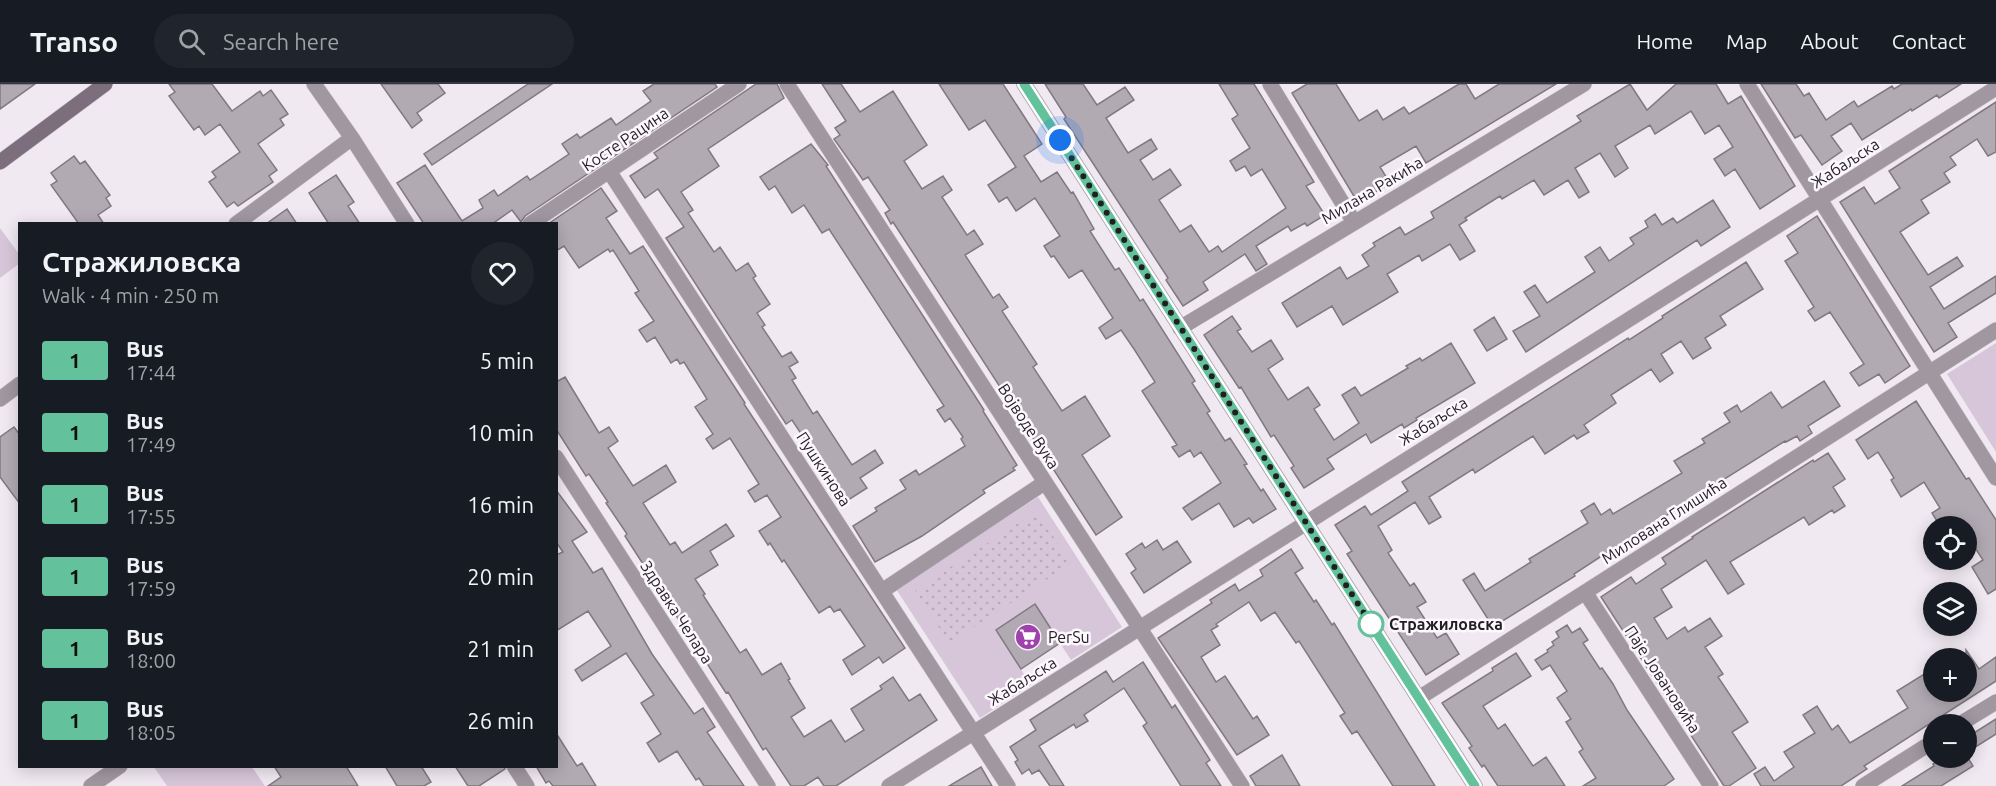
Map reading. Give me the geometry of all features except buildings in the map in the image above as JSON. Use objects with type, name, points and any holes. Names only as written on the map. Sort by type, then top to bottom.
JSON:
[{"type":"main road","points":[[0,162],[105,84]]},
{"type":"street","points":[[314,84],[406,222]]},
{"type":"street","name":"Косте Рацина","points":[[533,222],[739,84]]},
{"type":"street","name":"Војводе Вука","points":[[787,84],[1242,786]]},
{"type":"street","points":[[1023,84],[1475,786]]},
{"type":"street","name":"Милана Ракића","points":[[1180,328],[1584,84]]},
{"type":"street","points":[[1747,84],[1996,478]]},
{"type":"street","points":[[1273,85],[1354,222]]},
{"type":"street","name":"Жабаљска","points":[[889,786],[1996,88]]},
{"type":"street","points":[[239,222],[352,138]]},
{"type":"street","name":"Пушкинова","points":[[609,171],[1008,786]]},
{"type":"street","name":"Милована Глишића","points":[[1419,698],[1996,330]]},
{"type":"street","points":[[0,399],[18,386]]},
{"type":"street","name":"Здравка Челара","points":[[558,459],[768,786]]},
{"type":"street","points":[[882,591],[1044,483]]},
{"type":"street","name":"Паје Јовановића","points":[[1585,592],[1711,786]]},
{"type":"street","points":[[1976,714],[1996,702]]},
{"type":"street","points":[[1863,786],[1923,748]]},
{"type":"street","points":[[91,786],[117,768]]},
{"type":"shaded area","points":[[0,228],[18,253],[18,264],[0,278]]},
{"type":"shaded area","points":[[1996,343],[1996,452],[1947,374]]},
{"type":"shaded area","points":[[1038,497],[1122,627],[1071,660],[1035,605],[996,630],[1031,685],[980,718],[896,589]]},
{"type":"shaded area","points":[[1037,511],[1071,564],[949,643],[915,590]]},
{"type":"shaded area","points":[[155,768],[253,768],[265,786],[167,786]]},
{"type":"bus line","name":"1","points":[[1024,84],[1475,786]]},
{"type":"place","name":"Стражиловска","points":[[1371,624]]},
{"type":"place","name":"PerSu","points":[[1028,637]]},
{"type":"route","points":[[1060,140],[1371,624]]}]
